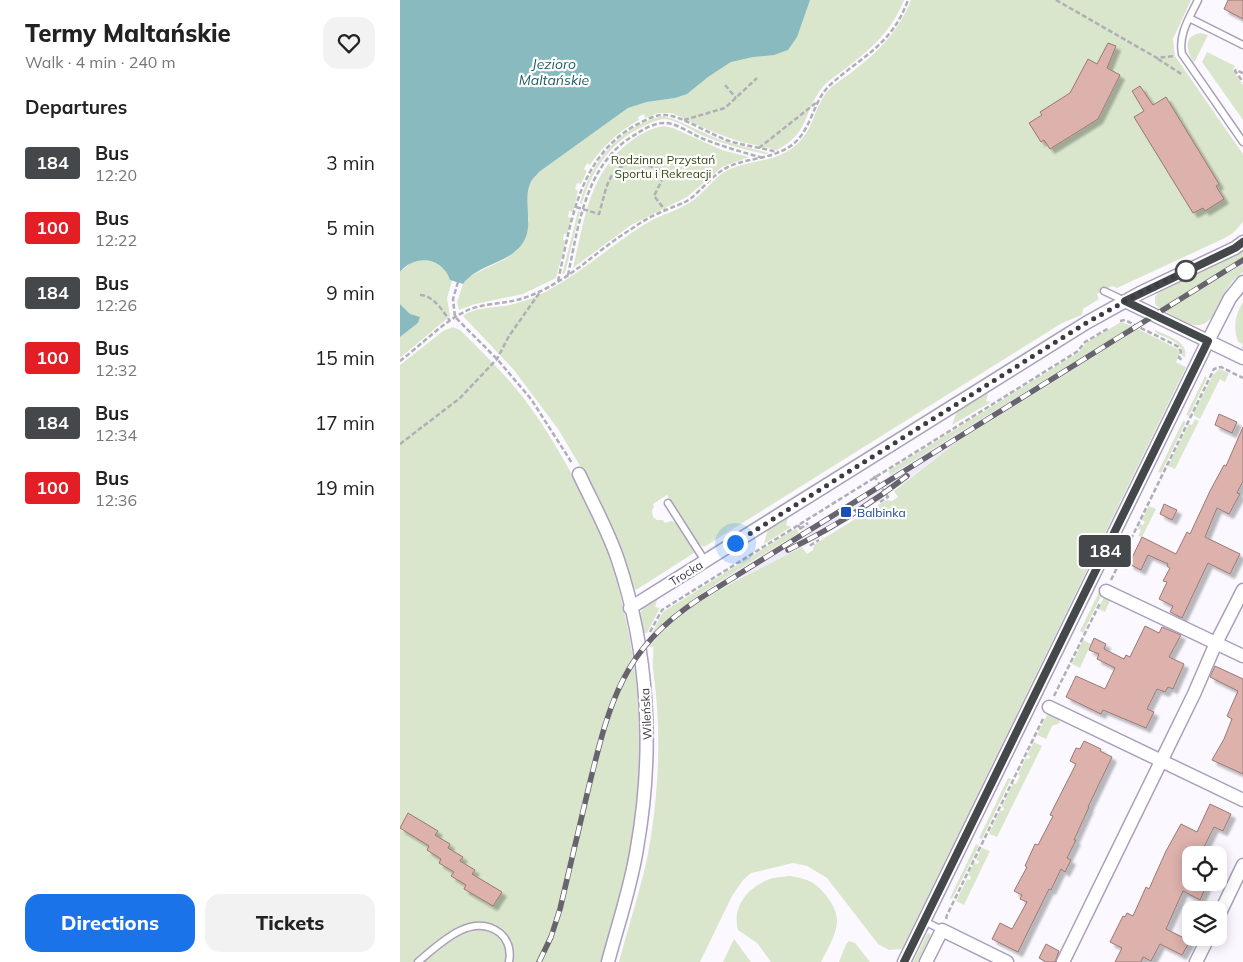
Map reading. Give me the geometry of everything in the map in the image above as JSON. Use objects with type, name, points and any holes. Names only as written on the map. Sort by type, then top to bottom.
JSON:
[{"type":"street","name":"Trocka","points":[[630,608],[1086,323],[1125,301],[1235,248],[1243,242]]},
{"type":"street","points":[[904,962],[1040,703],[1097,587],[1208,341],[1230,298],[1243,282]]},
{"type":"street","points":[[1125,301],[1243,358]]},
{"type":"street","name":"Wileńska","points":[[578,474],[608,534],[618,560],[642,664],[648,735],[646,787],[633,871],[608,962]]},
{"type":"street","points":[[1097,587],[1243,656]]},
{"type":"street","points":[[1063,962],[1243,590]]},
{"type":"street","points":[[1040,703],[1243,800]]},
{"type":"street","points":[[1225,901],[1243,865]]},
{"type":"street","points":[[926,962],[942,930],[1007,962]]},
{"type":"street","points":[[1196,962],[1204,946]]},
{"type":"lane","points":[[1198,0],[1183,32],[1180,45],[1182,54],[1243,142]]},
{"type":"lane","points":[[1189,18],[1243,45]]},
{"type":"lane","points":[[1104,291],[1125,301]]},
{"type":"lane","points":[[668,503],[706,561]]},
{"type":"lane","points":[[924,921],[942,930]]},
{"type":"lane","points":[[418,962],[446,939],[462,930],[476,926],[489,927],[500,933],[508,941],[509,962]]},
{"type":"path","points":[[759,148],[819,100],[834,81],[872,53],[885,40],[900,17],[908,0]]},
{"type":"path","points":[[1056,0],[1188,77]]},
{"type":"path","points":[[1157,58],[1182,54]]},
{"type":"path","points":[[1243,74],[1235,71],[1243,82]]},
{"type":"path","points":[[682,120],[725,108],[757,78]]},
{"type":"path","points":[[725,85],[736,98]]},
{"type":"path","points":[[400,361],[455,317],[475,308],[518,300],[558,282],[627,232],[690,198],[729,166],[763,158],[792,145],[802,135],[808,125],[819,100]]},
{"type":"path","points":[[558,282],[576,207],[586,178],[597,158],[623,132],[656,115],[667,115],[727,140],[779,152]]},
{"type":"path","points":[[568,275],[584,209],[596,175],[608,157],[629,138],[665,122],[674,124],[724,147],[763,158]]},
{"type":"path","points":[[576,207],[599,214],[613,173],[625,164],[632,163],[658,168],[665,174],[654,196],[665,210]]},
{"type":"path","points":[[458,282],[453,299],[455,317],[497,359],[531,398],[578,474]]},
{"type":"path","points":[[400,444],[460,398],[497,359],[509,336],[540,291]]},
{"type":"path","points":[[420,294],[432,298],[450,321]]},
{"type":"path","points":[[646,640],[662,610],[874,476],[1078,351],[1085,342],[1120,321],[1125,320],[1179,347],[1181,352],[1179,358],[1186,362]]},
{"type":"path","points":[[947,915],[1040,703],[1097,587],[1210,374],[1216,368],[1221,367],[1243,378]]},
{"type":"path","points":[[874,476],[888,497],[880,502]]},
{"type":"path","points":[[800,528],[808,523]]},
{"type":"path","points":[[798,525],[811,545],[819,540]]},
{"type":"shaded area","points":[[1243,257],[1243,264],[1165,311],[1160,309]]},
{"type":"shaded area","points":[[1132,326],[1137,329],[957,442],[890,493],[882,480]]},
{"type":"shaded area","points":[[876,484],[885,497],[879,501],[878,499],[817,537],[818,539],[813,542],[804,528],[809,524],[811,526]]},
{"type":"shaded area","points":[[799,533],[807,545],[730,583],[707,597],[671,624],[649,647],[648,641],[651,635],[681,608],[728,576]]},
{"type":"green space","points":[[782,0],[904,0],[887,30],[863,55],[824,85],[800,131],[777,150],[738,141],[672,113],[658,113],[645,118],[644,114],[638,117],[639,120],[612,140],[590,165],[587,163],[584,169],[587,171],[581,184],[577,183],[575,189],[578,191],[573,212],[569,211],[568,217],[572,218],[567,234],[564,234],[563,240],[566,241],[556,278],[523,294],[475,304],[459,310],[457,302],[463,284],[468,277],[505,259],[517,250],[529,221],[526,201],[530,183],[539,172],[628,108],[647,102],[675,98],[731,62]]},
{"type":"green space","points":[[911,0],[1191,0],[1173,39],[1175,56],[1243,154],[1243,222],[1233,233],[1225,238],[1117,288],[1112,286],[1097,294],[1099,299],[1083,309],[1082,315],[1062,323],[704,547],[699,544],[667,495],[653,504],[653,517],[657,520],[663,520],[665,523],[676,522],[693,548],[694,553],[636,590],[631,583],[583,471],[558,429],[514,370],[463,316],[485,308],[510,305],[528,300],[541,294],[558,285],[645,224],[694,200],[716,178],[726,171],[788,151],[806,134],[820,102],[827,92],[870,57],[887,40],[900,22]]},
{"type":"green space","points":[[1201,33],[1208,35],[1194,63],[1189,54],[1188,44],[1191,37]]},
{"type":"green space","points":[[1207,52],[1235,66],[1233,70],[1243,85],[1243,120],[1202,62]]},
{"type":"green space","points":[[663,116],[676,120],[720,140],[769,153],[750,151],[719,142],[675,121],[660,120],[632,132],[612,149],[597,169],[582,204],[580,203],[591,174],[609,148],[633,128]]},
{"type":"green space","name":"Rodzinna Przystań Sportu i Rekreacji","points":[[664,126],[673,128],[722,150],[749,157],[722,167],[687,197],[631,225],[573,268],[589,201],[603,171],[613,158],[630,142],[648,131]]},
{"type":"green space","points":[[578,211],[580,212],[565,273],[562,275]]},
{"type":"green space","points":[[1243,251],[1243,257],[1160,309],[1155,304],[1155,297],[1159,291]]},
{"type":"green space","points":[[421,260],[439,265],[452,281],[447,298],[450,316],[400,358],[400,337],[418,323],[400,304],[400,272],[412,262]]},
{"type":"green space","points":[[1243,264],[1243,272],[1231,284],[1216,312],[1207,322],[1201,325],[1190,324],[1165,311]]},
{"type":"green space","points":[[1243,302],[1243,344],[1238,342],[1235,326],[1238,312]]},
{"type":"green space","points":[[1083,319],[707,554],[706,551],[1065,327]]},
{"type":"green space","points":[[1121,322],[1132,326],[890,475],[888,471],[1079,352],[1087,342]]},
{"type":"green space","points":[[453,327],[460,330],[500,370],[522,396],[541,422],[566,463],[611,558],[627,624],[636,676],[640,729],[637,808],[631,847],[601,962],[400,962],[400,365],[443,331]]},
{"type":"green space","points":[[1138,329],[1178,349],[1180,353],[1176,362],[1186,367],[902,949],[889,950],[878,944],[827,878],[807,866],[793,863],[751,873],[743,880],[732,896],[700,962],[619,962],[647,859],[657,788],[658,716],[653,647],[649,647],[665,630],[701,601],[740,578],[802,547],[807,554],[813,550],[814,545],[826,537],[887,500],[892,501],[898,497],[894,491],[957,442]]},
{"type":"green space","points":[[1155,330],[1180,343],[1184,347],[1185,357],[1182,356],[1181,348],[1178,344],[1156,333]]},
{"type":"green space","points":[[1219,369],[1229,373],[1225,382],[1220,379],[1200,419],[1193,415],[1213,375]]},
{"type":"green space","points":[[1205,376],[1207,378],[1189,416],[1186,415]]},
{"type":"green space","points":[[989,390],[986,401],[991,402],[952,425],[957,411]]},
{"type":"green space","points":[[1195,419],[1199,421],[1175,469],[1168,466],[1189,424],[1192,425]]},
{"type":"green space","points":[[1183,421],[1186,422],[1161,473],[1158,472]]},
{"type":"green space","points":[[1149,506],[1156,509],[1142,537],[1138,536],[1141,530],[1138,529],[1140,524],[1143,525],[1145,522],[1142,520]]},
{"type":"green space","points":[[789,515],[786,525],[791,527],[764,544],[768,528]]},
{"type":"green space","points":[[796,528],[799,533],[703,592],[651,635],[663,612]]},
{"type":"green space","points":[[697,557],[698,560],[644,591]]},
{"type":"green space","points":[[1099,592],[1102,594],[1083,633],[1080,631]]},
{"type":"green space","points":[[1105,595],[1118,601],[1110,601],[1105,612],[1098,609]]},
{"type":"green space","points":[[658,597],[655,607],[660,608],[647,633],[642,634],[641,612],[646,605]]},
{"type":"green space","points":[[1083,640],[1091,644],[1080,668],[1072,664]]},
{"type":"green space","points":[[1048,713],[1057,714],[1060,723],[1052,726],[1046,739],[1037,735]]},
{"type":"green space","points":[[1034,742],[1042,746],[997,837],[989,834],[1000,810],[1003,811],[1004,808],[1002,807],[1013,783],[1016,784],[1020,776],[1018,774],[1026,758],[1029,759],[1030,756],[1027,755]]},
{"type":"green space","points":[[1008,778],[1011,779],[982,839],[979,838]]},
{"type":"green space","points":[[976,844],[979,846],[952,899],[950,898]]},
{"type":"green space","points":[[982,848],[990,851],[964,905],[956,901],[967,879],[970,880],[971,877],[968,875],[974,863],[978,864],[979,861],[976,860]]},
{"type":"green space","points":[[790,876],[813,883],[826,895],[833,905],[837,917],[835,932],[821,962],[771,962],[757,943],[738,930],[737,914],[742,900],[747,894],[767,880]]},
{"type":"green space","points":[[930,933],[931,939],[919,962],[913,962],[927,934]]},
{"type":"green space","points":[[734,939],[751,962],[723,962]]},
{"type":"green space","points":[[849,941],[855,943],[870,962],[839,962]]},
{"type":"water","name":"Jezioro Maltańskie","points":[[400,0],[810,0],[797,37],[788,50],[774,55],[731,62],[687,94],[628,108],[539,172],[531,181],[528,191],[527,232],[520,247],[504,259],[469,277],[463,284],[450,280],[441,267],[428,261],[413,262],[400,272]]},
{"type":"water","points":[[400,304],[410,314],[420,317],[418,323],[400,337]]},
{"type":"building","points":[[1228,0],[1243,0],[1243,19],[1224,9]]},
{"type":"building","points":[[1108,43],[1116,46],[1107,68],[1120,75],[1098,119],[1050,149],[1044,140],[1041,142],[1029,123],[1042,115],[1040,112],[1070,93],[1088,59],[1097,64]]},
{"type":"building","points":[[1140,86],[1153,105],[1166,97],[1219,184],[1216,186],[1224,199],[1205,211],[1203,208],[1193,213],[1134,117],[1144,111],[1132,91]]},
{"type":"building","points":[[1219,414],[1237,422],[1232,433],[1215,425]]},
{"type":"building","points":[[1243,427],[1243,481],[1237,493],[1240,494],[1229,514],[1217,508],[1205,537],[1240,554],[1230,574],[1208,563],[1182,618],[1170,612],[1173,606],[1159,599],[1167,582],[1163,581],[1170,568],[1167,566],[1168,564],[1148,555],[1141,570],[1129,564],[1142,537],[1176,554],[1187,532],[1190,534],[1210,491],[1224,465],[1226,466]]},
{"type":"building","points":[[1164,504],[1177,510],[1172,520],[1160,514]]},
{"type":"building","points":[[1145,626],[1159,633],[1162,627],[1181,635],[1169,657],[1184,664],[1173,689],[1168,687],[1165,692],[1157,689],[1147,709],[1154,712],[1146,728],[1103,710],[1101,714],[1066,697],[1076,676],[1105,689],[1115,668],[1097,659],[1099,654],[1089,650],[1094,638],[1106,644],[1104,649],[1124,659],[1126,655],[1130,657]]},
{"type":"building","points":[[1215,666],[1243,679],[1243,774],[1212,760],[1224,739],[1232,719],[1227,716],[1238,691],[1210,677]]},
{"type":"building","points":[[1084,741],[1112,757],[1074,840],[1076,840],[1067,858],[1071,860],[1065,872],[1061,869],[1051,890],[1049,889],[1018,952],[992,939],[1000,923],[1012,929],[1027,902],[1020,899],[1022,895],[1014,891],[1027,867],[1025,866],[1035,844],[1038,845],[1053,816],[1050,815],[1076,764],[1070,761],[1076,748],[1080,749]]},
{"type":"building","points":[[1210,804],[1231,814],[1223,831],[1214,827],[1204,846],[1182,846],[1183,891],[1166,929],[1182,937],[1182,946],[1187,946],[1182,955],[1160,944],[1151,961],[1143,957],[1141,962],[1115,962],[1122,948],[1110,942],[1123,916],[1125,917],[1127,913],[1133,916],[1146,887],[1149,889],[1166,851],[1181,824],[1197,832]]},
{"type":"building","points":[[408,813],[438,831],[435,835],[450,844],[448,848],[463,857],[460,861],[475,870],[472,874],[502,892],[493,906],[464,889],[466,885],[451,876],[454,872],[439,863],[441,859],[427,850],[429,846],[400,828]]},
{"type":"building","points":[[1183,891],[1204,891],[1200,900]]},
{"type":"building","points":[[1046,944],[1059,951],[1055,962],[1046,962],[1039,958]]},
{"type":"railway","points":[[946,445],[1243,260]]},
{"type":"railway","points":[[539,962],[551,937],[560,909],[604,728],[623,680],[636,658],[652,638],[673,618],[699,599],[951,442]]},
{"type":"railway","points":[[788,550],[849,516],[907,476]]},
{"type":"bus line","name":"184","points":[[904,962],[1208,341],[1125,301],[1235,248],[1243,242]]},
{"type":"place","name":"Balbinka","points":[[846,512]]},
{"type":"route","points":[[735,543],[1086,323],[1140,293],[1186,271]]}]
